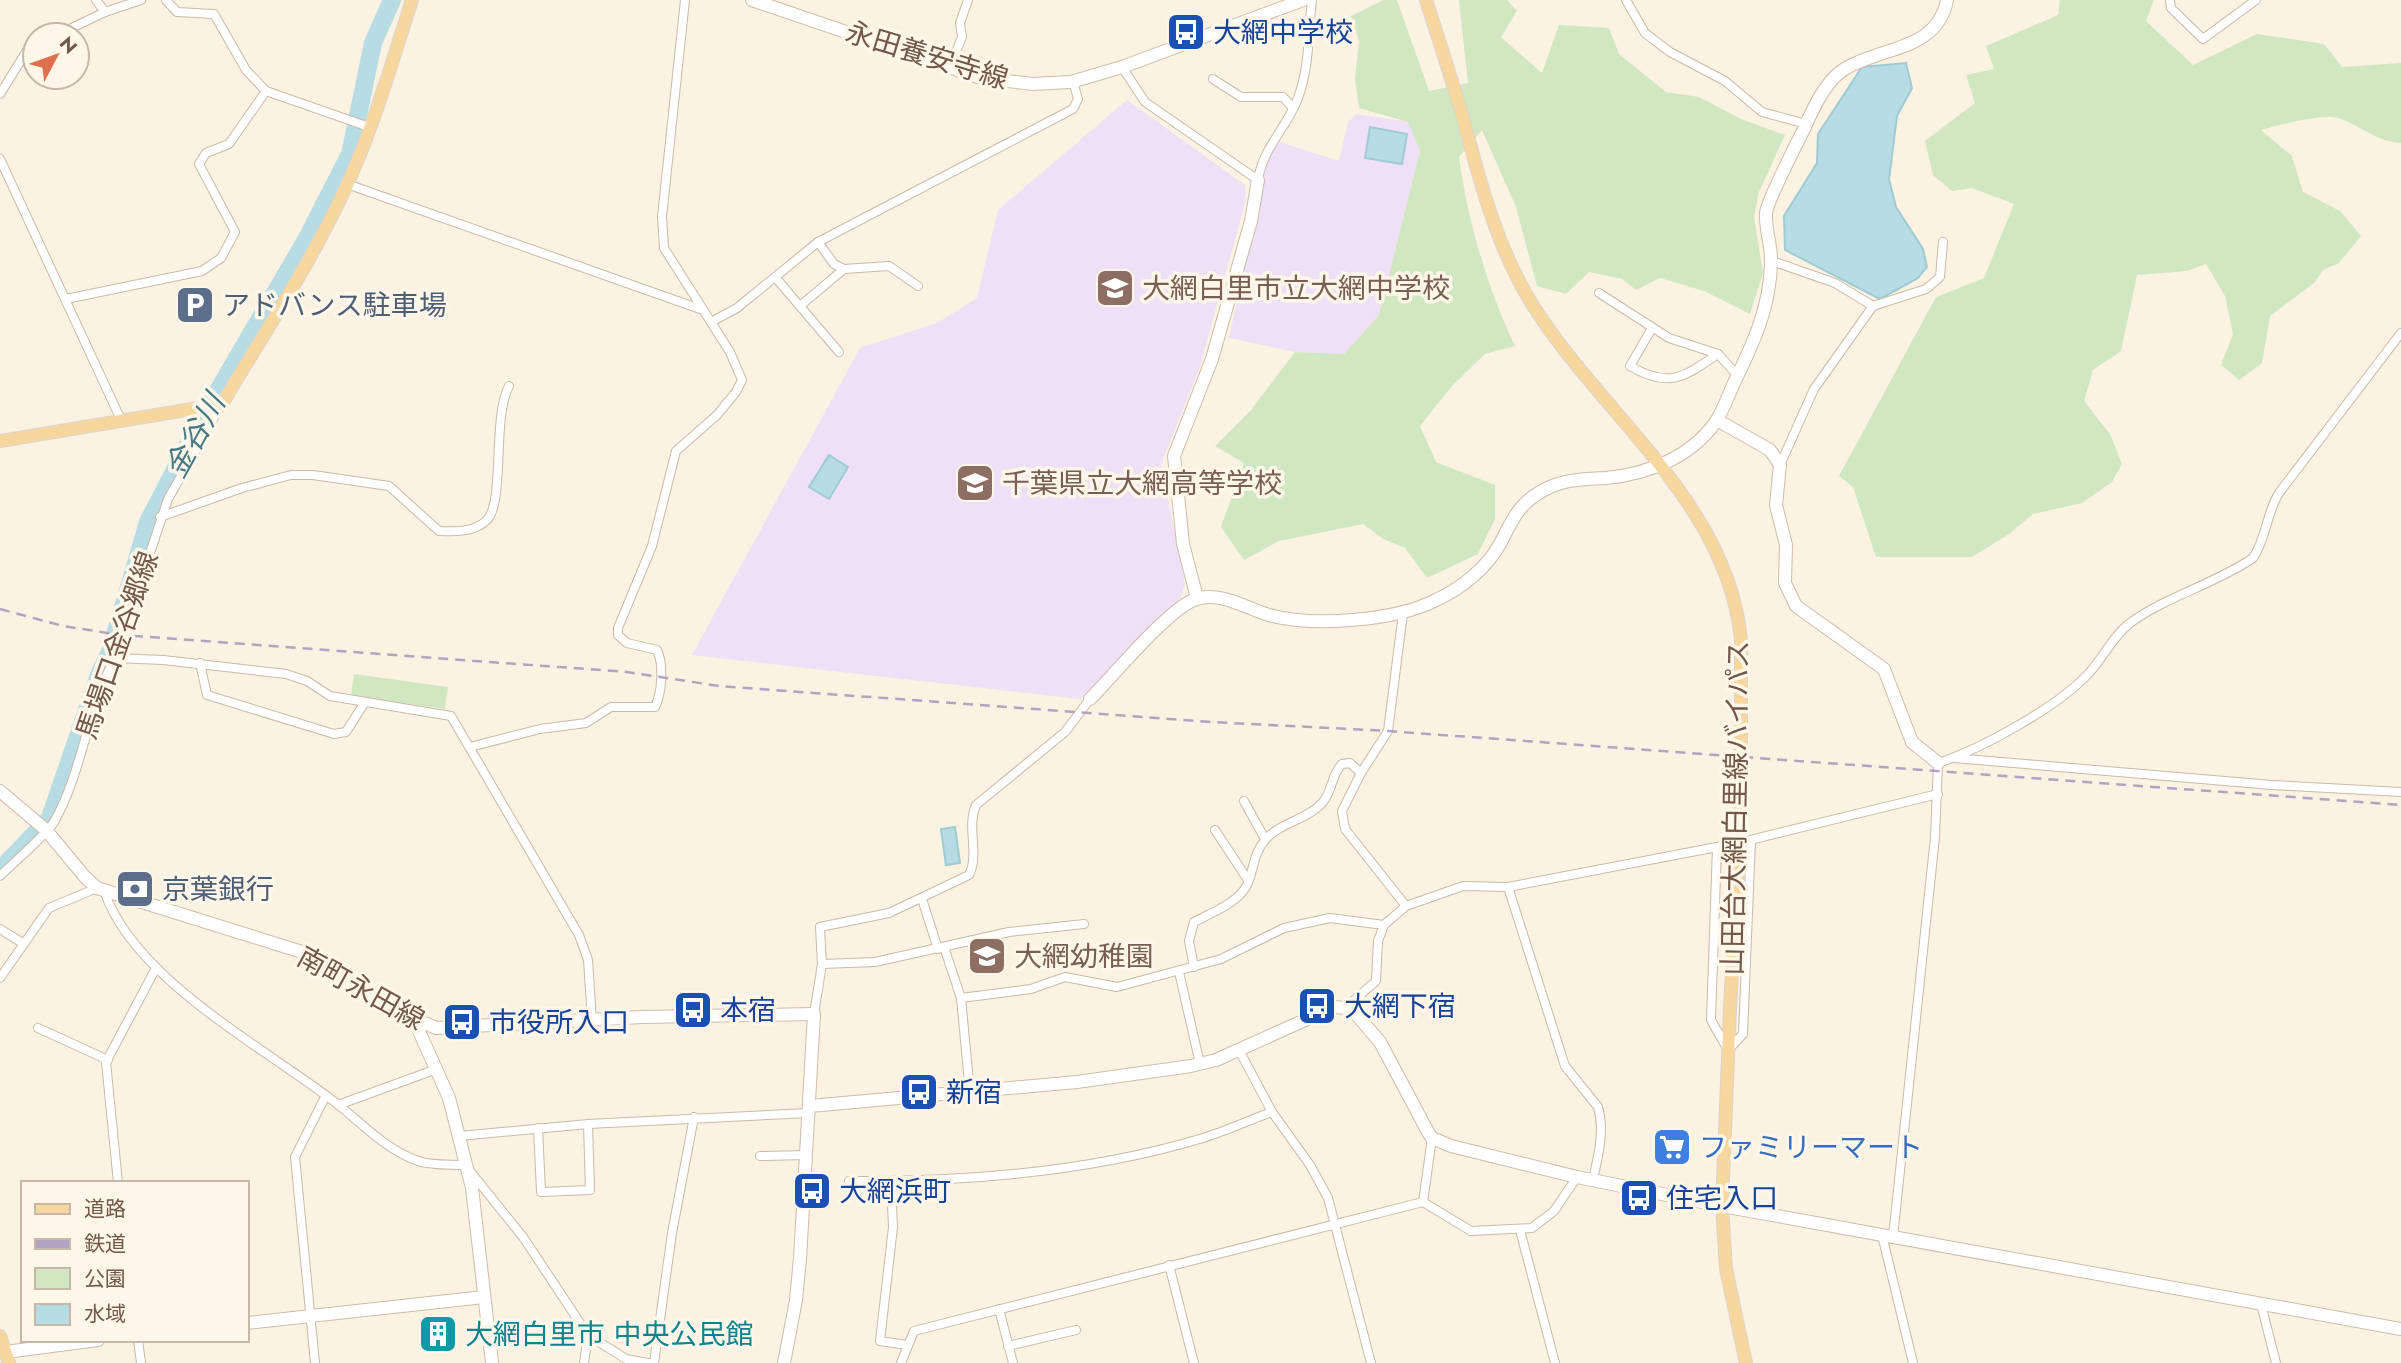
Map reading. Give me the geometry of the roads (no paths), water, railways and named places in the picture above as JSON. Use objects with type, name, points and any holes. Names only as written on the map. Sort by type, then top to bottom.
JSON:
[{"type":"main road","points":[[0,441],[222,404],[327,227],[369,127],[412,0]]},
{"type":"main road","name":"山田台大網白里線バイパス","points":[[1426,0],[1500,246],[1530,301],[1590,384],[1661,465],[1721,562],[1739,614],[1741,813],[1722,1206],[1726,1269],[1746,1363]]},
{"type":"main road","points":[[0,1336],[5,1356]]},
{"type":"street","points":[[96,0],[105,12]]},
{"type":"street","points":[[86,21],[141,0]]},
{"type":"street","points":[[166,0],[177,12],[214,15],[246,70],[265,91],[369,127]]},
{"type":"street","points":[[470,747],[540,729],[586,723],[611,708],[655,707],[660,698],[661,657],[657,650],[627,643],[618,635],[618,628],[652,546],[676,451],[717,415],[742,380],[730,352],[700,309],[664,248],[662,217],[685,0]]},
{"type":"street","name":"永田養安寺線","points":[[752,0],[981,78],[1014,83],[1073,81],[1122,67],[1303,0]]},
{"type":"street","points":[[950,67],[962,37],[960,23],[968,0]]},
{"type":"street","points":[[1197,598],[1183,544],[1174,456],[1212,359],[1251,221],[1262,159],[1293,107],[1307,62],[1312,0]]},
{"type":"street","points":[[1626,0],[1645,33],[1670,52],[1724,81],[1762,112],[1806,124]]},
{"type":"street","points":[[784,1363],[796,1300],[814,1014],[822,964],[820,927],[889,913],[969,875],[973,866],[971,817],[976,805],[1065,732],[1090,699],[1176,611],[1197,598],[1221,598],[1269,615],[1296,620],[1325,621],[1403,613],[1436,601],[1483,567],[1501,542],[1509,521],[1519,507],[1550,487],[1575,480],[1640,474],[1685,452],[1717,420],[1761,327],[1768,299],[1772,261],[1766,213],[1806,124],[1830,81],[1866,58],[1923,38],[1939,24],[1947,0]]},
{"type":"street","points":[[2169,0],[2171,8],[2203,39],[2256,0]]},
{"type":"street","points":[[0,94],[21,60]]},
{"type":"street","points":[[1122,67],[1146,102],[1258,180]]},
{"type":"street","points":[[1213,79],[1241,97],[1283,97],[1293,107]]},
{"type":"street","points":[[711,322],[737,308],[818,242],[1064,115],[1073,109],[1079,99],[1073,81]]},
{"type":"street","points":[[66,299],[202,271],[221,258],[235,232],[199,164],[206,153],[229,144],[265,91]]},
{"type":"street","points":[[0,159],[122,422]]},
{"type":"street","points":[[347,184],[700,309]]},
{"type":"street","points":[[818,242],[834,264],[844,269],[889,267],[918,286]]},
{"type":"street","points":[[1938,763],[1912,742],[1884,669],[1796,606],[1786,583],[1786,545],[1776,505],[1780,465],[1814,389],[1873,306],[1926,289],[1940,277],[1943,242]]},
{"type":"street","points":[[1772,261],[1835,283],[1873,306]]},
{"type":"street","points":[[800,306],[844,269]]},
{"type":"street","points":[[775,277],[839,352]]},
{"type":"street","points":[[1599,293],[1669,338],[1718,354],[1738,376]]},
{"type":"street","points":[[1652,328],[1630,366],[1645,375],[1671,381],[1693,371],[1718,354]]},
{"type":"street","points":[[1938,763],[1954,758],[2038,714],[2089,674],[2109,645],[2130,624],[2253,558],[2264,542],[2272,504],[2279,493],[2401,332]]},
{"type":"street","points":[[160,517],[242,488],[290,475],[313,475],[389,486],[439,531],[476,527],[488,520],[494,505],[500,414],[509,386]]},
{"type":"street","name":"馬場口金谷郷線","points":[[0,876],[53,824],[76,768],[104,678],[115,658],[160,517],[222,404]]},
{"type":"street","points":[[1717,420],[1770,450],[1780,465]]},
{"type":"street","points":[[1403,613],[1388,731],[1361,773],[1342,811],[1345,829],[1406,906]]},
{"type":"street","points":[[115,658],[200,663],[286,674],[307,681],[330,696],[451,716],[579,935],[588,960],[592,1021]]},
{"type":"street","points":[[200,663],[207,695],[334,734],[346,732],[365,702]]},
{"type":"street","points":[[1954,758],[2272,785],[2401,792]]},
{"type":"street","points":[[1194,967],[1189,941],[1194,922],[1235,899],[1248,880],[1256,852],[1265,839],[1322,804],[1332,788],[1335,772],[1342,764],[1350,763],[1361,773]]},
{"type":"street","points":[[1913,1363],[1887,1236],[1938,794],[1938,763]]},
{"type":"street","points":[[0,791],[46,830],[100,889],[123,928],[156,968],[338,1105],[373,1135],[418,1161],[466,1165],[523,1237],[588,1335],[626,1359],[648,1363]]},
{"type":"street","points":[[1345,1008],[1376,981],[1378,941],[1384,925],[1406,906],[1463,886],[1508,887],[1717,847],[1938,794]]},
{"type":"street","points":[[1244,801],[1265,839]]},
{"type":"street","points":[[1216,830],[1248,880]]},
{"type":"street","points":[[1717,847],[1711,1020],[1728,1050],[1743,1034],[1751,840]]},
{"type":"street","points":[[1508,887],[1565,1066],[1598,1107],[1600,1145],[1593,1180]]},
{"type":"street","points":[[0,978],[49,908],[100,889]]},
{"type":"street","name":"南町永田線","points":[[100,889],[302,952],[414,1020],[436,1028],[814,1014]]},
{"type":"street","points":[[922,899],[961,998],[970,1093]]},
{"type":"street","points":[[961,998],[1031,989],[1065,977],[1117,987],[1221,959],[1284,928],[1330,918],[1384,925]]},
{"type":"street","points":[[822,964],[876,962],[1009,932],[1084,924]]},
{"type":"street","points":[[0,929],[24,944]]},
{"type":"street","points":[[118,1181],[108,1060],[156,968]]},
{"type":"street","points":[[1179,972],[1200,1064]]},
{"type":"street","points":[[459,1136],[810,1109],[1077,1082],[1200,1064],[1239,1050],[1334,1007],[1345,1008],[1356,1014],[1380,1042],[1432,1138],[1423,1202]]},
{"type":"street","points":[[414,1020],[434,1070],[449,1098],[472,1188],[492,1363]]},
{"type":"street","points":[[38,1028],[108,1060]]},
{"type":"street","points":[[1239,1050],[1272,1112],[1310,1165],[1328,1198],[1371,1363]]},
{"type":"street","points":[[338,1105],[434,1070]]},
{"type":"street","points":[[315,1363],[295,1157],[325,1097]]},
{"type":"street","points":[[849,1181],[891,1182],[1101,1162],[1204,1138],[1272,1112]]},
{"type":"street","points":[[654,1363],[672,1233],[694,1117]]},
{"type":"street","points":[[538,1128],[541,1192],[590,1190],[588,1124]]},
{"type":"street","points":[[1432,1138],[1451,1146],[1577,1177],[1722,1206],[2401,1329]]},
{"type":"street","points":[[760,1156],[807,1155]]},
{"type":"street","points":[[901,1363],[914,1331],[1335,1221],[1423,1202],[1471,1231],[1532,1228],[1545,1221],[1577,1177]]},
{"type":"street","points":[[891,1182],[893,1227],[880,1341],[907,1345]]},
{"type":"street","points":[[1520,1230],[1555,1363]]},
{"type":"street","points":[[1169,1265],[1194,1363]]},
{"type":"street","points":[[248,1323],[484,1297]]},
{"type":"street","points":[[2261,1304],[2276,1363]]},
{"type":"street","points":[[999,1309],[1013,1363]]},
{"type":"street","points":[[1009,1346],[1076,1331]]},
{"type":"street","points":[[584,1363],[588,1335]]},
{"type":"street","points":[[5,1356],[86,1342]]},
{"type":"street","points":[[138,1342],[141,1363]]},
{"type":"water","points":[[1906,63],[1912,88],[1897,116],[1889,179],[1896,207],[1923,249],[1927,267],[1918,278],[1880,299],[1785,250],[1784,216],[1817,163],[1818,134],[1862,67]]},
{"type":"water","points":[[1370,127],[1407,134],[1402,164],[1365,158]]},
{"type":"water","points":[[829,455],[848,467],[829,499],[809,487]]},
{"type":"water","points":[[955,827],[960,863],[946,865],[941,829]]},
{"type":"waterway","name":"金谷川","points":[[0,870],[50,818],[99,675],[110,652],[148,522],[202,418],[306,240],[350,154],[373,43],[392,0]]},
{"type":"railway","points":[[0,609],[63,626],[121,635],[627,672],[719,686],[1212,722],[1388,731],[2401,805]]},
{"type":"place","name":"大網中学校","points":[[1186,32]]},
{"type":"place","name":"大網白里市立大網中学校","points":[[1115,288]]},
{"type":"place","name":"アドバンス駐車場","points":[[195,305]]},
{"type":"place","name":"千葉県立大網高等学校","points":[[975,483]]},
{"type":"place","name":"京葉銀行","points":[[135,889]]},
{"type":"place","name":"大網幼稚園","points":[[987,956]]},
{"type":"place","name":"大網下宿","points":[[1317,1006]]},
{"type":"place","name":"本宿","points":[[693,1010]]},
{"type":"place","name":"市役所入口","points":[[462,1022]]},
{"type":"place","name":"新宿","points":[[919,1092]]},
{"type":"place","name":"ファミリーマート","points":[[1672,1147]]},
{"type":"place","name":"大網浜町","points":[[812,1191]]},
{"type":"place","name":"住宅入口","points":[[1639,1198]]},
{"type":"place","name":"大網白里市 中央公民館","points":[[438,1334]]}]
